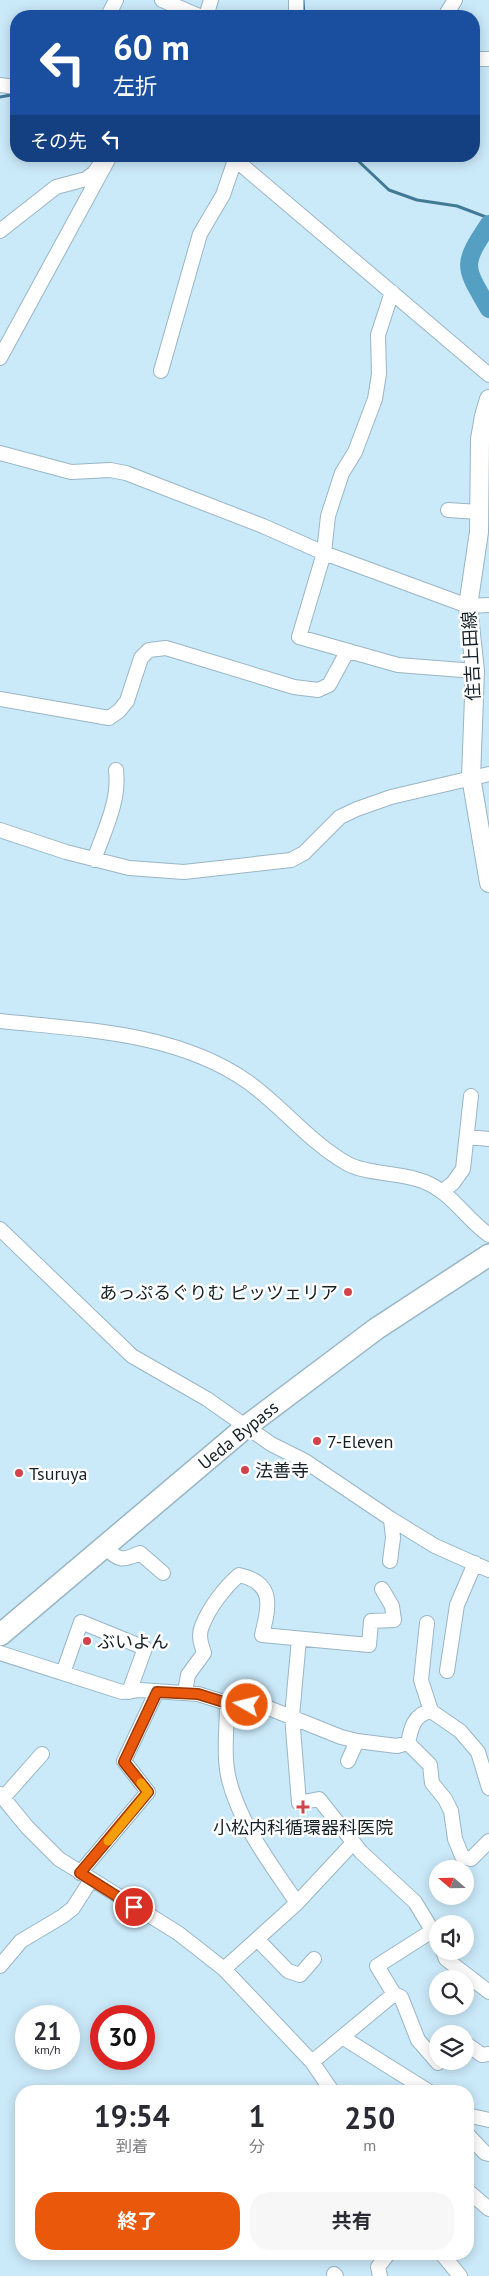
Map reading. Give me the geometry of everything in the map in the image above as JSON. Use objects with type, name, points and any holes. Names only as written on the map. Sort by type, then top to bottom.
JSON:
[{"type":"highway","name":"Ueda Bypass","points":[[0,1635],[247,1426],[376,1330],[487,1256]]},
{"type":"main road","name":"住吉上田線","points":[[489,399],[480,439],[485,491],[479,512],[468,606],[475,671],[471,777],[489,882]]},
{"type":"street","points":[[162,0],[185,10]]},
{"type":"street","points":[[0,231],[56,187],[86,178],[94,173],[103,162]]},
{"type":"street","points":[[0,358],[107,162]]},
{"type":"street","points":[[161,371],[200,234],[223,195],[232,162]]},
{"type":"street","points":[[238,162],[489,376]]},
{"type":"street","points":[[392,292],[378,335],[379,374],[375,399],[355,452],[342,473],[328,516],[324,553],[299,637],[398,665],[475,671]]},
{"type":"street","points":[[0,453],[71,472],[110,470],[126,474],[263,526],[324,553],[468,606],[489,605]]},
{"type":"street","points":[[448,510],[479,512]]},
{"type":"street","points":[[0,699],[109,718],[119,711],[127,701],[141,658],[149,650],[166,648],[294,687],[318,690],[329,685],[348,652]]},
{"type":"street","points":[[94,860],[116,799],[118,784],[116,770]]},
{"type":"street","points":[[0,830],[94,860],[128,868],[184,872],[291,860],[304,853],[340,817],[357,809],[391,797],[489,774]]},
{"type":"street","points":[[0,1021],[117,1033],[152,1041],[207,1059],[250,1083],[300,1125],[309,1136],[349,1164],[424,1181],[443,1191],[466,1216],[489,1235]]},
{"type":"street","points":[[443,1191],[453,1183],[463,1169],[471,1096]]},
{"type":"street","points":[[468,1137],[489,1139]]},
{"type":"street","points":[[0,1229],[132,1356],[207,1399],[271,1444],[305,1461],[336,1480],[391,1519],[435,1546],[489,1570]]},
{"type":"street","points":[[390,1561],[393,1538],[391,1519]]},
{"type":"street","points":[[105,1547],[117,1558],[123,1559],[140,1553],[163,1573]]},
{"type":"street","points":[[447,1671],[457,1605],[475,1563]]},
{"type":"street","points":[[185,1692],[188,1675],[204,1653],[200,1640],[201,1627],[227,1585],[239,1575],[250,1578],[264,1589],[268,1598],[262,1635],[299,1640],[369,1645],[371,1620],[394,1620],[392,1606],[382,1590]]},
{"type":"street","points":[[63,1673],[81,1622],[145,1648],[128,1692]]},
{"type":"street","points":[[427,1623],[421,1680],[431,1711],[460,1731],[470,1741],[478,1752],[487,1771],[486,1782],[489,1788]]},
{"type":"street","points":[[299,1640],[292,1716],[299,1803],[319,1799],[353,1843],[415,1902],[429,1925]]},
{"type":"street","points":[[0,1653],[122,1692],[140,1690],[198,1694],[227,1703],[266,1707],[341,1737],[357,1741],[396,1746],[408,1743]]},
{"type":"street","points":[[0,1966],[21,1941],[73,1908],[86,1877],[148,1792],[124,1762],[157,1692]]},
{"type":"street","points":[[227,1703],[226,1749],[229,1779],[250,1834],[297,1903]]},
{"type":"street","points":[[408,1743],[415,1721],[425,1712],[431,1711]]},
{"type":"street","points":[[348,1761],[357,1741]]},
{"type":"street","points":[[408,1743],[430,1765],[432,1783],[445,1799],[451,1811],[455,1839],[462,1856],[470,1859],[489,1841]]},
{"type":"street","points":[[42,1754],[1,1796],[44,1846],[86,1877],[178,1933],[224,1969],[312,2062],[328,2085]]},
{"type":"street","points":[[224,1969],[297,1903],[353,1843]]},
{"type":"street","points":[[429,1938],[377,1966],[394,1994],[401,1997],[418,2040],[429,2053]]},
{"type":"street","points":[[258,1940],[288,1971],[300,1975],[314,1959]]},
{"type":"street","points":[[447,1960],[489,1992]]},
{"type":"street","points":[[312,2062],[394,1994]]},
{"type":"street","points":[[342,2037],[418,2085]]},
{"type":"street","points":[[474,2049],[482,2055],[489,2054]]},
{"type":"street","points":[[474,2118],[489,2120]]},
{"type":"street","points":[[474,2141],[485,2153],[489,2154]]},
{"type":"street","points":[[474,2197],[489,2208]]},
{"type":"street","points":[[380,2276],[378,2268],[384,2260]]},
{"type":"street","points":[[447,2260],[460,2276]]},
{"type":"waterway","points":[[303,0],[304,10]]},
{"type":"waterway","points":[[0,97],[10,95]]},
{"type":"waterway","points":[[359,162],[389,190],[417,200],[457,206],[489,218]]},
{"type":"waterway","points":[[489,224],[474,249],[469,266],[475,283],[489,309]]},
{"type":"slow traffic","points":[[108,1841],[148,1792],[141,1783]]},
{"type":"place","name":"あっぷるぐりむ ピッツェリア","points":[[348,1292]]},
{"type":"place","name":"7-Eleven","points":[[317,1441]]},
{"type":"place","name":"法善寺","points":[[245,1470]]},
{"type":"place","name":"Tsuruya","points":[[19,1473]]},
{"type":"place","name":"ぶいよん","points":[[87,1641]]},
{"type":"place","name":"小松内科循環器科医院","points":[[303,1807]]},
{"type":"route","points":[[134,1907],[80,1873],[148,1792],[124,1762],[157,1692],[185,1692],[227,1703],[247,1705]]}]
